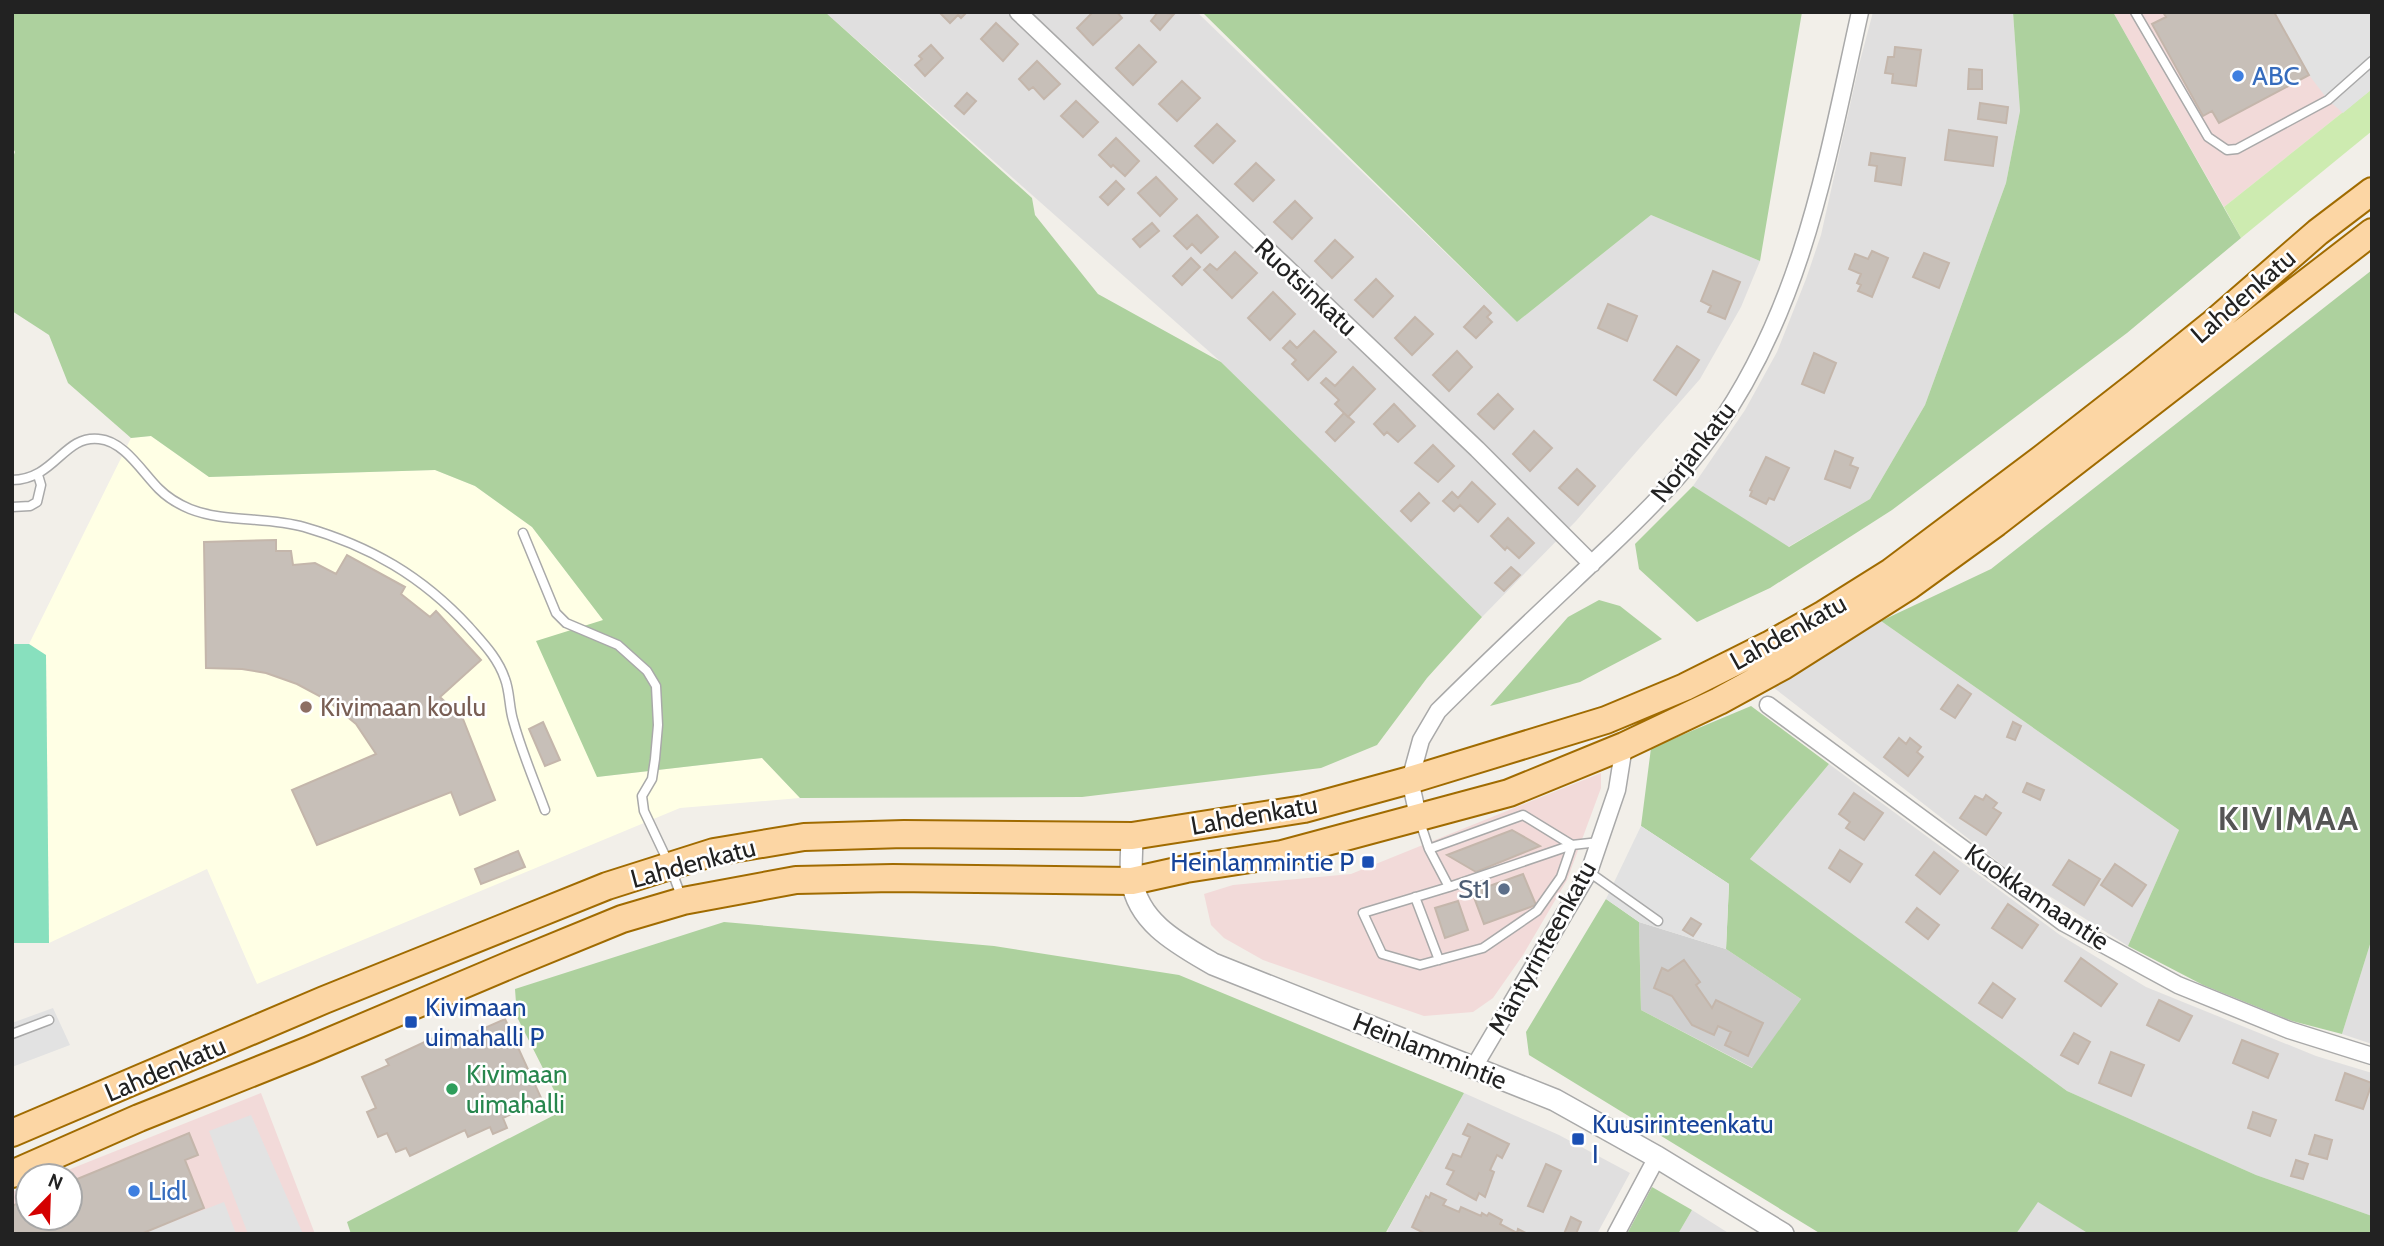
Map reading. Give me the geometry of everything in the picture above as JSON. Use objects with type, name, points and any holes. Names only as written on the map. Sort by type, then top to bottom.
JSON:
[{"type":"main road","name":"Lahdenkatu","points":[[12,1174],[138,1118],[309,1050],[622,919],[682,901],[796,880],[906,878],[1132,881],[1186,869],[1282,854],[1509,793],[1624,746],[1719,701],[1824,614],[1891,572],[2044,457],[2211,325],[2318,232],[2372,191]]},
{"type":"main road","name":"Lahdenkatu","points":[[12,1133],[324,1000],[607,886],[714,852],[804,837],[904,834],[1132,836],[1304,808],[1410,780],[1606,720],[1685,687],[1776,655],[1909,586],[1985,531],[2372,232]]},
{"type":"street","name":"Ruotsinkatu","points":[[1018,12],[1468,440],[1592,564]]},
{"type":"street","name":"Norjankatu","points":[[1418,816],[1410,780],[1421,740],[1438,711],[1674,482],[1713,433],[1766,340],[1792,283],[1812,220],[1860,12]]},
{"type":"street","name":"Kuokkamaantie","points":[[1768,705],[2064,923],[2178,985],[2289,1030],[2372,1056]]},
{"type":"street","name":"Mäntyrinteenkatu","points":[[1474,1067],[1589,872],[1617,790],[1624,746]]},
{"type":"street","name":"Heinlammintie","points":[[1132,836],[1132,881],[1140,904],[1154,923],[1174,942],[1213,964],[1555,1100],[1657,1157],[1783,1234]]},
{"type":"street","points":[[1616,1234],[1657,1157]]},
{"type":"lane","points":[[2135,12],[2200,127],[2216,144],[2227,150],[2237,149],[2328,100],[2372,61]]},
{"type":"lane","points":[[12,480],[26,480],[38,475],[74,443],[89,438],[103,439],[116,445],[173,500],[191,509],[211,515],[301,526],[379,555],[414,577],[450,606],[497,660],[506,680],[513,722],[545,810]]},
{"type":"lane","points":[[12,507],[30,506],[37,502],[41,485],[38,475]]},
{"type":"lane","points":[[523,533],[556,613],[566,623],[618,645],[647,671],[656,686],[658,725],[654,769],[652,779],[642,796],[644,811],[670,866],[682,901]]},
{"type":"lane","points":[[1429,849],[1523,815],[1572,845]]},
{"type":"lane","points":[[1418,816],[1429,849],[1449,887]]},
{"type":"lane","points":[[1572,845],[1561,877],[1537,911],[1483,948],[1420,965],[1382,954],[1363,913],[1572,845],[1599,842]]},
{"type":"lane","points":[[1589,872],[1658,921]]},
{"type":"lane","points":[[1415,897],[1439,960]]},
{"type":"lane","points":[[12,1034],[49,1020]]},
{"type":"shaded area","points":[[825,12],[1197,12],[1517,322],[1651,215],[1760,261],[1741,307],[1700,379],[1576,521],[1482,617],[1221,362]]},
{"type":"shaded area","points":[[1873,12],[2013,12],[2020,111],[2006,183],[1925,405],[1870,499],[1788,547],[1693,486],[1745,410],[1777,352],[1806,279],[1821,235]]},
{"type":"shaded area","points":[[2113,12],[2372,12],[2372,89],[2224,207]]},
{"type":"shaded area","points":[[2274,12],[2372,12],[2372,89],[2343,113],[2328,100],[2309,75]]},
{"type":"shaded area","name":"Kivimaan koulu","points":[[151,436],[209,477],[435,470],[475,486],[532,527],[604,621],[597,777],[762,758],[800,798],[680,808],[257,984],[207,869],[49,943],[46,656],[29,644],[131,438]]},
{"type":"shaded area","points":[[1881,621],[2179,830],[2128,946],[2010,871],[1769,684]]},
{"type":"shaded area","points":[[1829,764],[2060,935],[2146,987],[2316,1056],[2372,1073],[2372,1216],[2256,1175],[2067,1091],[1750,859]]},
{"type":"shaded area","points":[[1601,773],[1601,788],[1567,880],[1523,955],[1493,998],[1473,1012],[1424,1016],[1263,960],[1224,938],[1211,925],[1204,894],[1233,885],[1351,874]]},
{"type":"shaded area","points":[[1641,826],[1729,884],[1726,949],[1639,922],[1606,899]]},
{"type":"shaded area","points":[[1639,922],[1726,949],[1801,999],[1753,1068],[1641,1010]]},
{"type":"shaded area","points":[[2372,938],[2372,1044],[2342,1034]]},
{"type":"shaded area","points":[[53,1008],[70,1045],[12,1067],[12,1023]]},
{"type":"shaded area","points":[[261,1093],[315,1234],[12,1234],[14,1191],[14,1232],[84,1232],[84,1164]]},
{"type":"shaded area","points":[[1464,1093],[1559,1135],[1630,1173],[1597,1234],[1393,1234],[1387,1231]]},
{"type":"shaded area","points":[[251,1115],[303,1234],[248,1234],[209,1131]]},
{"type":"shaded area","points":[[2038,1201],[2089,1234],[2016,1234]]},
{"type":"shaded area","points":[[224,1202],[236,1234],[141,1234]]},
{"type":"shaded area","points":[[1692,1210],[1730,1234],[1678,1234]]},
{"type":"green space","points":[[12,12],[825,12],[1032,198],[1035,215],[1098,294],[1221,362],[1482,617],[1427,678],[1377,745],[1321,768],[1082,797],[800,798],[762,758],[597,777],[536,641],[603,620],[532,527],[475,486],[435,470],[209,477],[151,436],[131,438],[68,383],[49,335],[12,311],[12,160],[15,152],[12,146]]},
{"type":"green space","points":[[1202,12],[1802,12],[1760,261],[1651,215],[1517,322]]},
{"type":"green space","points":[[2013,12],[2113,12],[2241,238],[2127,333],[1892,510],[1770,588],[1697,622],[1639,569],[1635,544],[1693,486],[1789,547],[1870,499],[1925,405],[2006,183],[2020,111]]},
{"type":"green space","points":[[2372,89],[2372,131],[2241,238],[2224,207]]},
{"type":"green space","points":[[2372,270],[2372,938],[2342,1034],[2292,1021],[2203,985],[2128,946],[2179,830],[1881,621],[1991,569]]},
{"type":"green space","points":[[1599,600],[1620,606],[1662,639],[1580,682],[1490,706],[1568,617]]},
{"type":"green space","points":[[12,644],[29,644],[46,655],[49,943],[12,943]]},
{"type":"green space","points":[[1751,706],[1829,764],[1750,859],[2067,1091],[2256,1175],[2372,1216],[2372,1234],[2089,1234],[2038,1202],[2016,1234],[1821,1234],[1529,1055],[1526,1032],[1606,899],[1639,922],[1641,1010],[1752,1068],[1801,999],[1726,949],[1729,884],[1641,826],[1651,748]]},
{"type":"green space","points":[[724,922],[994,946],[1179,975],[1464,1093],[1385,1234],[351,1234],[347,1222],[564,1110],[517,1017],[515,989]]},
{"type":"green space","points":[[1652,1187],[1692,1210],[1678,1234],[1627,1234]]},
{"type":"building","points":[[939,12],[967,12],[961,18],[958,15],[950,23]]},
{"type":"building","points":[[1093,12],[1117,12],[1122,18],[1093,45],[1077,28]]},
{"type":"building","points":[[1158,12],[1174,14],[1160,30],[1151,21]]},
{"type":"building","name":"ABC","points":[[2163,12],[2274,12],[2309,75],[2219,123],[2212,111],[2203,116],[2152,24],[2166,17]]},
{"type":"building","points":[[996,23],[1018,44],[1003,61],[981,39]]},
{"type":"building","points":[[931,45],[943,58],[925,76],[915,65],[922,59],[919,56]]},
{"type":"building","points":[[1139,45],[1156,62],[1133,85],[1116,68]]},
{"type":"building","points":[[1895,47],[1921,50],[1916,86],[1892,83],[1893,74],[1885,73],[1888,57],[1894,57]]},
{"type":"building","points":[[1037,61],[1060,84],[1044,99],[1033,87],[1029,90],[1019,79]]},
{"type":"building","points":[[1969,69],[1982,70],[1982,89],[1968,89]]},
{"type":"building","points":[[1182,81],[1200,98],[1177,121],[1159,104]]},
{"type":"building","points":[[967,93],[976,101],[964,114],[955,106]]},
{"type":"building","points":[[1076,101],[1098,122],[1083,137],[1061,116]]},
{"type":"building","points":[[1980,103],[2008,107],[2006,123],[1978,119]]},
{"type":"building","points":[[1217,124],[1235,141],[1213,163],[1195,146]]},
{"type":"building","points":[[1949,130],[1997,137],[1993,166],[1945,160]]},
{"type":"building","points":[[1116,138],[1139,161],[1125,176],[1099,155]]},
{"type":"building","points":[[1871,153],[1905,158],[1901,185],[1875,181],[1877,166],[1869,165]]},
{"type":"building","points":[[1256,163],[1274,180],[1253,201],[1235,184]]},
{"type":"building","points":[[1156,177],[1177,199],[1160,216],[1138,193]]},
{"type":"building","points":[[1116,181],[1124,189],[1108,205],[1100,197]]},
{"type":"building","points":[[1295,201],[1312,218],[1292,239],[1274,222]]},
{"type":"building","points":[[1197,215],[1218,237],[1201,253],[1192,244],[1187,249],[1174,236]]},
{"type":"building","points":[[1152,223],[1159,231],[1140,247],[1133,239]]},
{"type":"building","points":[[1335,240],[1353,257],[1332,278],[1315,261]]},
{"type":"building","points":[[1872,251],[1888,258],[1872,297],[1858,291],[1861,285],[1857,283],[1861,274],[1849,269],[1855,254],[1868,259]]},
{"type":"building","points":[[1235,252],[1257,273],[1232,298],[1204,270],[1210,264],[1217,270]]},
{"type":"building","points":[[1924,253],[1949,263],[1939,288],[1913,277]]},
{"type":"building","points":[[1191,258],[1200,267],[1182,285],[1173,276]]},
{"type":"building","points":[[1713,271],[1740,282],[1725,319],[1708,312],[1711,306],[1701,301]]},
{"type":"building","points":[[1376,279],[1393,296],[1373,317],[1355,300]]},
{"type":"building","points":[[1273,292],[1295,314],[1270,340],[1248,318]]},
{"type":"building","points":[[1608,304],[1637,316],[1627,341],[1598,328]]},
{"type":"building","points":[[1484,306],[1491,313],[1487,317],[1492,322],[1476,338],[1464,327]]},
{"type":"building","points":[[1415,317],[1433,334],[1412,355],[1395,338]]},
{"type":"building","points":[[1314,331],[1336,352],[1308,380],[1292,364],[1296,360],[1283,348],[1290,341],[1297,348]]},
{"type":"building","points":[[1677,346],[1699,360],[1676,395],[1654,380]]},
{"type":"building","points":[[1457,351],[1472,367],[1449,391],[1433,375]]},
{"type":"building","points":[[1814,353],[1836,363],[1824,393],[1802,384]]},
{"type":"building","points":[[1353,367],[1375,389],[1348,417],[1335,404],[1339,400],[1321,383],[1326,378],[1335,386]]},
{"type":"building","points":[[1498,394],[1513,409],[1494,429],[1478,414]]},
{"type":"building","points":[[1394,404],[1415,426],[1398,442],[1387,432],[1384,435],[1374,424]]},
{"type":"building","points":[[1344,413],[1354,422],[1335,441],[1326,432]]},
{"type":"building","points":[[1534,431],[1552,448],[1530,471],[1513,454]]},
{"type":"building","points":[[1433,445],[1454,466],[1438,482],[1415,463]]},
{"type":"building","points":[[1835,451],[1853,458],[1850,465],[1858,468],[1850,488],[1825,479]]},
{"type":"building","points":[[1766,457],[1789,468],[1774,500],[1769,498],[1766,504],[1750,496],[1750,490]]},
{"type":"building","points":[[1577,469],[1595,486],[1578,505],[1559,488]]},
{"type":"building","points":[[1472,482],[1495,504],[1478,522],[1460,505],[1454,511],[1443,501],[1452,492],[1458,498]]},
{"type":"building","points":[[1419,493],[1429,503],[1411,521],[1401,511]]},
{"type":"building","points":[[1508,518],[1534,543],[1519,558],[1507,547],[1505,550],[1491,536]]},
{"type":"building","points":[[276,540],[276,551],[291,551],[293,565],[315,563],[336,574],[347,555],[405,587],[401,594],[430,617],[436,611],[481,660],[440,697],[463,719],[495,800],[460,815],[451,792],[317,845],[292,790],[376,754],[356,724],[327,700],[297,684],[266,673],[206,668],[204,542]]},
{"type":"building","points":[[1511,567],[1520,575],[1504,591],[1495,583]]},
{"type":"building","points":[[1958,685],[1971,694],[1955,718],[1941,709]]},
{"type":"building","points":[[543,722],[560,760],[545,766],[529,729]]},
{"type":"building","points":[[2013,722],[2021,726],[2015,740],[2007,737]]},
{"type":"building","points":[[1899,738],[1906,744],[1910,738],[1921,747],[1917,752],[1923,757],[1908,776],[1884,757]]},
{"type":"building","points":[[2027,783],[2044,790],[2040,800],[2023,792]]},
{"type":"building","points":[[1854,793],[1883,813],[1864,840],[1846,828],[1850,822],[1839,814]]},
{"type":"building","points":[[1986,795],[1997,803],[1993,808],[2001,813],[1986,835],[1960,818],[1975,796],[1983,800]]},
{"type":"building","points":[[1512,830],[1540,846],[1476,872],[1447,855]]},
{"type":"building","points":[[1840,850],[1862,864],[1850,882],[1829,868]]},
{"type":"building","points":[[518,851],[525,867],[481,884],[475,869]]},
{"type":"building","points":[[1934,852],[1958,871],[1940,894],[1916,875]]},
{"type":"building","points":[[2069,860],[2100,879],[2084,905],[2053,885]]},
{"type":"building","points":[[2115,864],[2146,885],[2132,906],[2101,885]]},
{"type":"building","points":[[1523,874],[1536,905],[1484,924],[1472,892]]},
{"type":"building","points":[[1458,901],[1468,930],[1445,938],[1435,908]]},
{"type":"building","points":[[2008,904],[2038,925],[2022,948],[1992,928]]},
{"type":"building","points":[[1917,908],[1939,925],[1928,939],[1906,922]]},
{"type":"building","points":[[1691,918],[1701,924],[1693,936],[1683,930]]},
{"type":"building","points":[[2081,958],[2117,984],[2101,1006],[2065,981]]},
{"type":"building","points":[[1684,960],[1700,982],[1696,985],[1712,1008],[1716,1000],[1763,1023],[1748,1056],[1725,1045],[1731,1032],[1718,1026],[1714,1035],[1692,1025],[1672,996],[1654,988],[1662,968],[1668,971]]},
{"type":"building","points":[[1993,983],[2015,999],[2002,1018],[1979,1003]]},
{"type":"building","points":[[2159,1000],[2192,1016],[2179,1041],[2147,1025]]},
{"type":"building","name":"Kivimaan uimahalli","points":[[505,1019],[542,1100],[503,1118],[507,1128],[493,1134],[490,1127],[468,1137],[465,1130],[410,1156],[406,1148],[396,1152],[387,1133],[378,1137],[367,1112],[376,1108],[362,1077],[389,1065],[386,1060],[448,1031],[453,1042]]},
{"type":"building","points":[[2074,1033],[2090,1042],[2078,1064],[2061,1055]]},
{"type":"building","points":[[2242,1040],[2278,1054],[2268,1078],[2233,1063]]},
{"type":"building","points":[[2111,1052],[2144,1065],[2131,1096],[2099,1083]]},
{"type":"building","points":[[2345,1073],[2372,1083],[2363,1109],[2336,1100]]},
{"type":"building","points":[[2253,1112],[2276,1120],[2270,1136],[2248,1128]]},
{"type":"building","points":[[1468,1124],[1509,1144],[1502,1158],[1497,1155],[1490,1170],[1494,1172],[1485,1197],[1479,1193],[1476,1200],[1447,1184],[1454,1171],[1446,1168],[1453,1154],[1461,1157],[1470,1137],[1463,1134]]},
{"type":"building","name":"Lidl","points":[[189,1133],[198,1155],[185,1160],[204,1208],[141,1234],[12,1234],[14,1205],[14,1232],[84,1232],[84,1176]]},
{"type":"building","points":[[2315,1135],[2332,1140],[2327,1159],[2309,1154]]},
{"type":"building","points":[[2296,1160],[2308,1164],[2303,1179],[2291,1176]]},
{"type":"building","points":[[1546,1164],[1561,1171],[1543,1212],[1528,1206]]},
{"type":"building","points":[[1431,1193],[1446,1200],[1443,1205],[1459,1212],[1461,1207],[1481,1216],[1482,1213],[1487,1216],[1489,1213],[1502,1220],[1500,1224],[1517,1233],[1518,1229],[1528,1234],[1426,1234],[1412,1227],[1426,1196],[1429,1198]]},
{"type":"building","points":[[1571,1217],[1581,1222],[1576,1234],[1564,1234]]},
{"type":"place","name":"ABC","points":[[2238,76]]},
{"type":"place","name":"Kivimaan koulu","points":[[306,707]]},
{"type":"place","name":"Heinlammintie P","points":[[1368,862]]},
{"type":"place","name":"St1","points":[[1504,889]]},
{"type":"place","name":"Kivimaan uimahalli P","points":[[411,1022]]},
{"type":"place","name":"Kivimaan uimahalli","points":[[452,1089]]},
{"type":"place","name":"Kuusirinteenkatu I","points":[[1578,1139]]},
{"type":"place","name":"Lidl","points":[[134,1191]]},
{"type":"district","name":"KIVIMAA","points":[[2289,818]]}]
